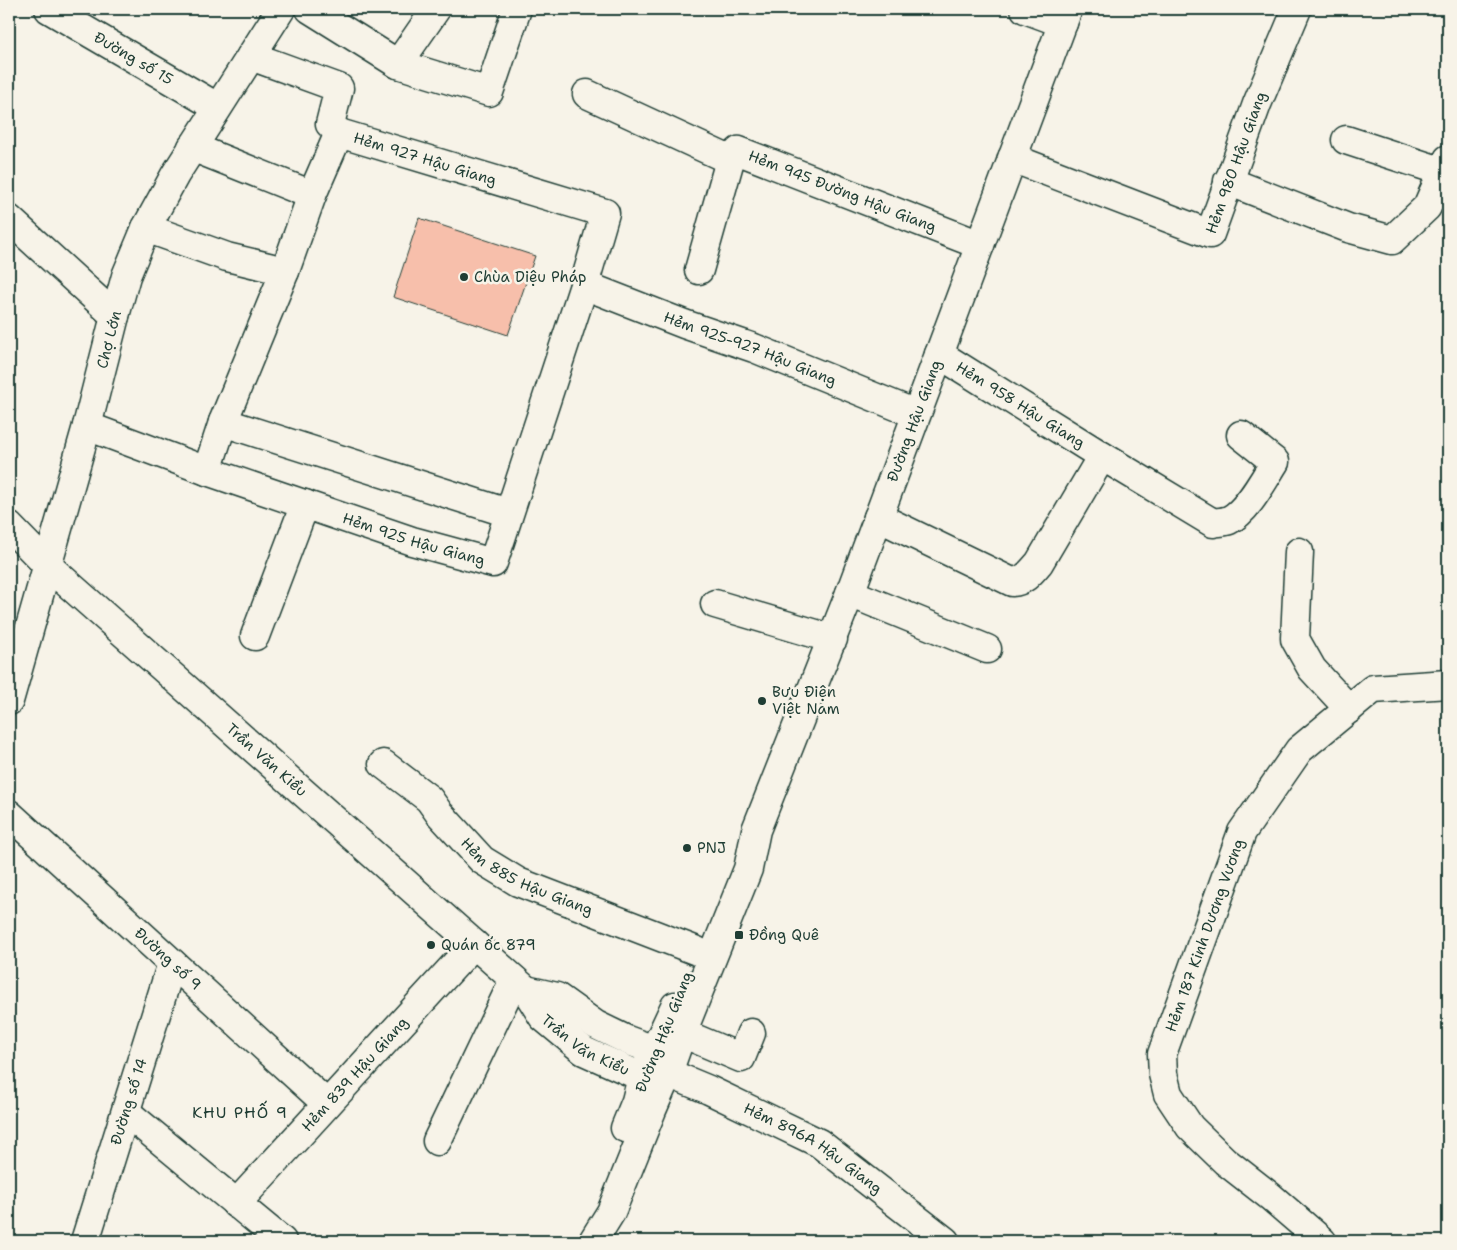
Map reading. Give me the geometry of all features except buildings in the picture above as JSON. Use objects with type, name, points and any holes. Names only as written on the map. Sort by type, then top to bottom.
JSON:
[{"type":"street","name":"Đường số 15","points":[[49,9],[217,107]]},
{"type":"street","name":"Chợ Lớn","points":[[9,701],[87,426],[126,276],[146,228],[192,147],[281,9]]},
{"type":"street","points":[[310,9],[398,64],[489,92],[517,9]]},
{"type":"street","points":[[398,64],[436,9]]},
{"type":"street","points":[[1024,9],[1066,16]]},
{"type":"street","name":"Hẻm 980 Hậu Giang","points":[[1012,158],[1210,234],[1228,181],[1297,9]]},
{"type":"street","name":"Đường Hậu Giang","points":[[593,1241],[594,1205],[636,1101],[682,1033],[748,869],[756,830],[833,639],[1066,16]]},
{"type":"street","points":[[251,56],[339,88],[330,124],[339,133]]},
{"type":"street","points":[[587,94],[730,160]]},
{"type":"street","name":"Hẻm 927 Hậu Giang","points":[[207,471],[223,422],[285,271],[312,195],[339,133],[605,212],[584,285]]},
{"type":"street","points":[[1228,181],[1348,228],[1392,240],[1427,207],[1446,166],[1346,140]]},
{"type":"street","points":[[192,147],[312,195]]},
{"type":"street","name":"Hẻm 945 Đường Hậu Giang","points":[[699,270],[730,160],[739,151],[980,245]]},
{"type":"street","points":[[9,219],[115,316]]},
{"type":"street","points":[[146,228],[227,256],[285,271]]},
{"type":"street","name":"Hẻm 925-927 Hậu Giang","points":[[584,285],[684,324],[754,348],[916,414]]},
{"type":"street","name":"Hẻm 925 Hậu Giang","points":[[87,426],[207,471],[412,541],[493,563],[584,285]]},
{"type":"street","name":"Hẻm 958 Hậu Giang","points":[[939,354],[1213,523],[1233,517],[1245,506],[1275,462],[1241,435]]},
{"type":"street","points":[[223,422],[508,514]]},
{"type":"street","name":"Hẻm 958 Hậu Giang","points":[[878,517],[1012,582],[1018,581],[1028,576],[1038,563],[1102,456]]},
{"type":"street","points":[[254,636],[305,504]]},
{"type":"street","name":"Trần Văn Kiểu","points":[[9,526],[48,566],[520,985],[543,1017],[584,1051],[655,1075]]},
{"type":"street","points":[[1299,552],[1295,639],[1312,669],[1349,708]]},
{"type":"street","points":[[850,593],[987,649]]},
{"type":"street","points":[[715,604],[833,639]]},
{"type":"street","name":"Hẻm 187 Kinh Dương Vương","points":[[1322,1241],[1226,1161],[1190,1127],[1168,1094],[1163,1074],[1162,1054],[1242,832],[1299,750],[1373,689],[1448,684]]},
{"type":"street","name":"Hẻm 885 Hậu Giang","points":[[383,764],[429,799],[439,813],[482,860],[518,882],[697,951]]},
{"type":"street","name":"Đường số 9","points":[[9,814],[327,1104]]},
{"type":"street","name":"Đường Hậu Giang","points":[[655,1075],[654,1050],[668,1024],[733,863],[756,830]]},
{"type":"street","name":"Hẻm 839 Hậu Giang","points":[[236,1204],[474,944]]},
{"type":"street","name":"Đường số 14","points":[[85,1241],[172,963]]},
{"type":"street","points":[[437,1141],[520,985]]},
{"type":"street","name":"Trần Văn Kiểu","points":[[520,985],[557,997],[596,1026],[654,1050]]},
{"type":"street","points":[[682,1033],[741,1058],[751,1033]]},
{"type":"street","name":"Hẻm 896A Hậu Giang","points":[[655,1075],[710,1090],[819,1143],[945,1241]]},
{"type":"street","points":[[126,1112],[282,1241]]},
{"type":"place","name":"Chùa Diệu Pháp","points":[[464,277]]},
{"type":"place","name":"Bưu Điện Việt Nam","points":[[762,701]]},
{"type":"place","name":"PNJ","points":[[687,848]]},
{"type":"place","name":"Đồng Quê","points":[[739,935]]},
{"type":"place","name":"Quán ốc 879","points":[[431,945]]},
{"type":"district","name":"KHU PHỐ 9","points":[[240,1112]]}]
